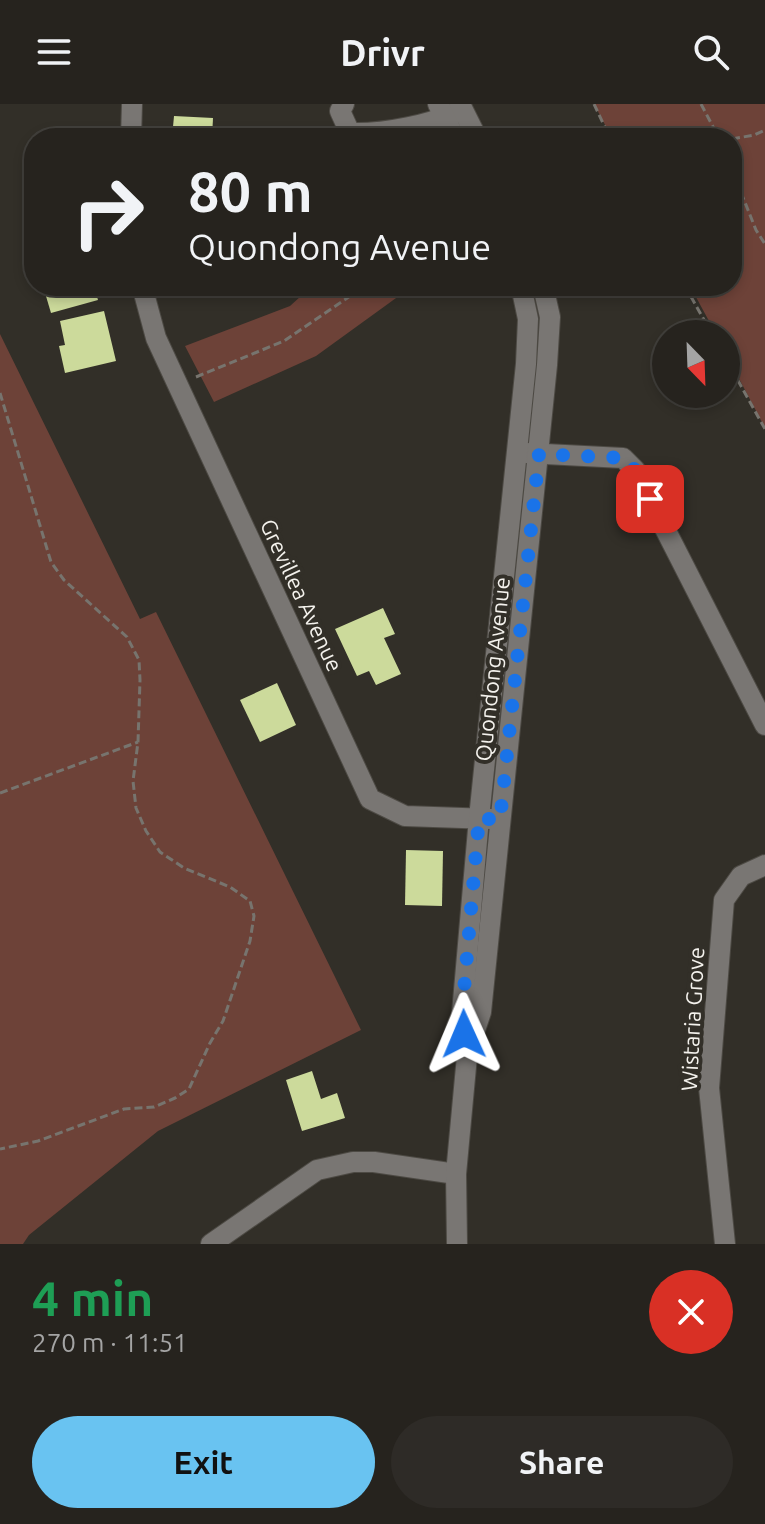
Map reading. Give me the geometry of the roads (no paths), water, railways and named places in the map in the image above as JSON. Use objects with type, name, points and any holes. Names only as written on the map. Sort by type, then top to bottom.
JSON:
[{"type":"street","points":[[131,128],[132,104]]},
{"type":"street","points":[[344,104],[340,111],[348,128]]},
{"type":"street","points":[[391,128],[451,109],[468,128]]},
{"type":"street","name":"Grevillea Avenue","points":[[145,296],[156,338],[370,799],[405,816],[500,820]]},
{"type":"street","name":"Quondong Avenue","points":[[457,1244],[456,1174],[467,1056],[462,1013],[526,364],[528,319],[523,296]]},
{"type":"street","name":"Quondong Avenue","points":[[467,1056],[481,1012],[539,454],[550,317],[545,296]]},
{"type":"street","points":[[517,452],[623,458],[635,470],[765,725]]},
{"type":"street","name":"Wistaria Grove","points":[[725,1244],[709,1088],[724,900],[741,876],[765,865]]},
{"type":"street","points":[[211,1244],[317,1170],[353,1162],[374,1162],[456,1174]]}]
